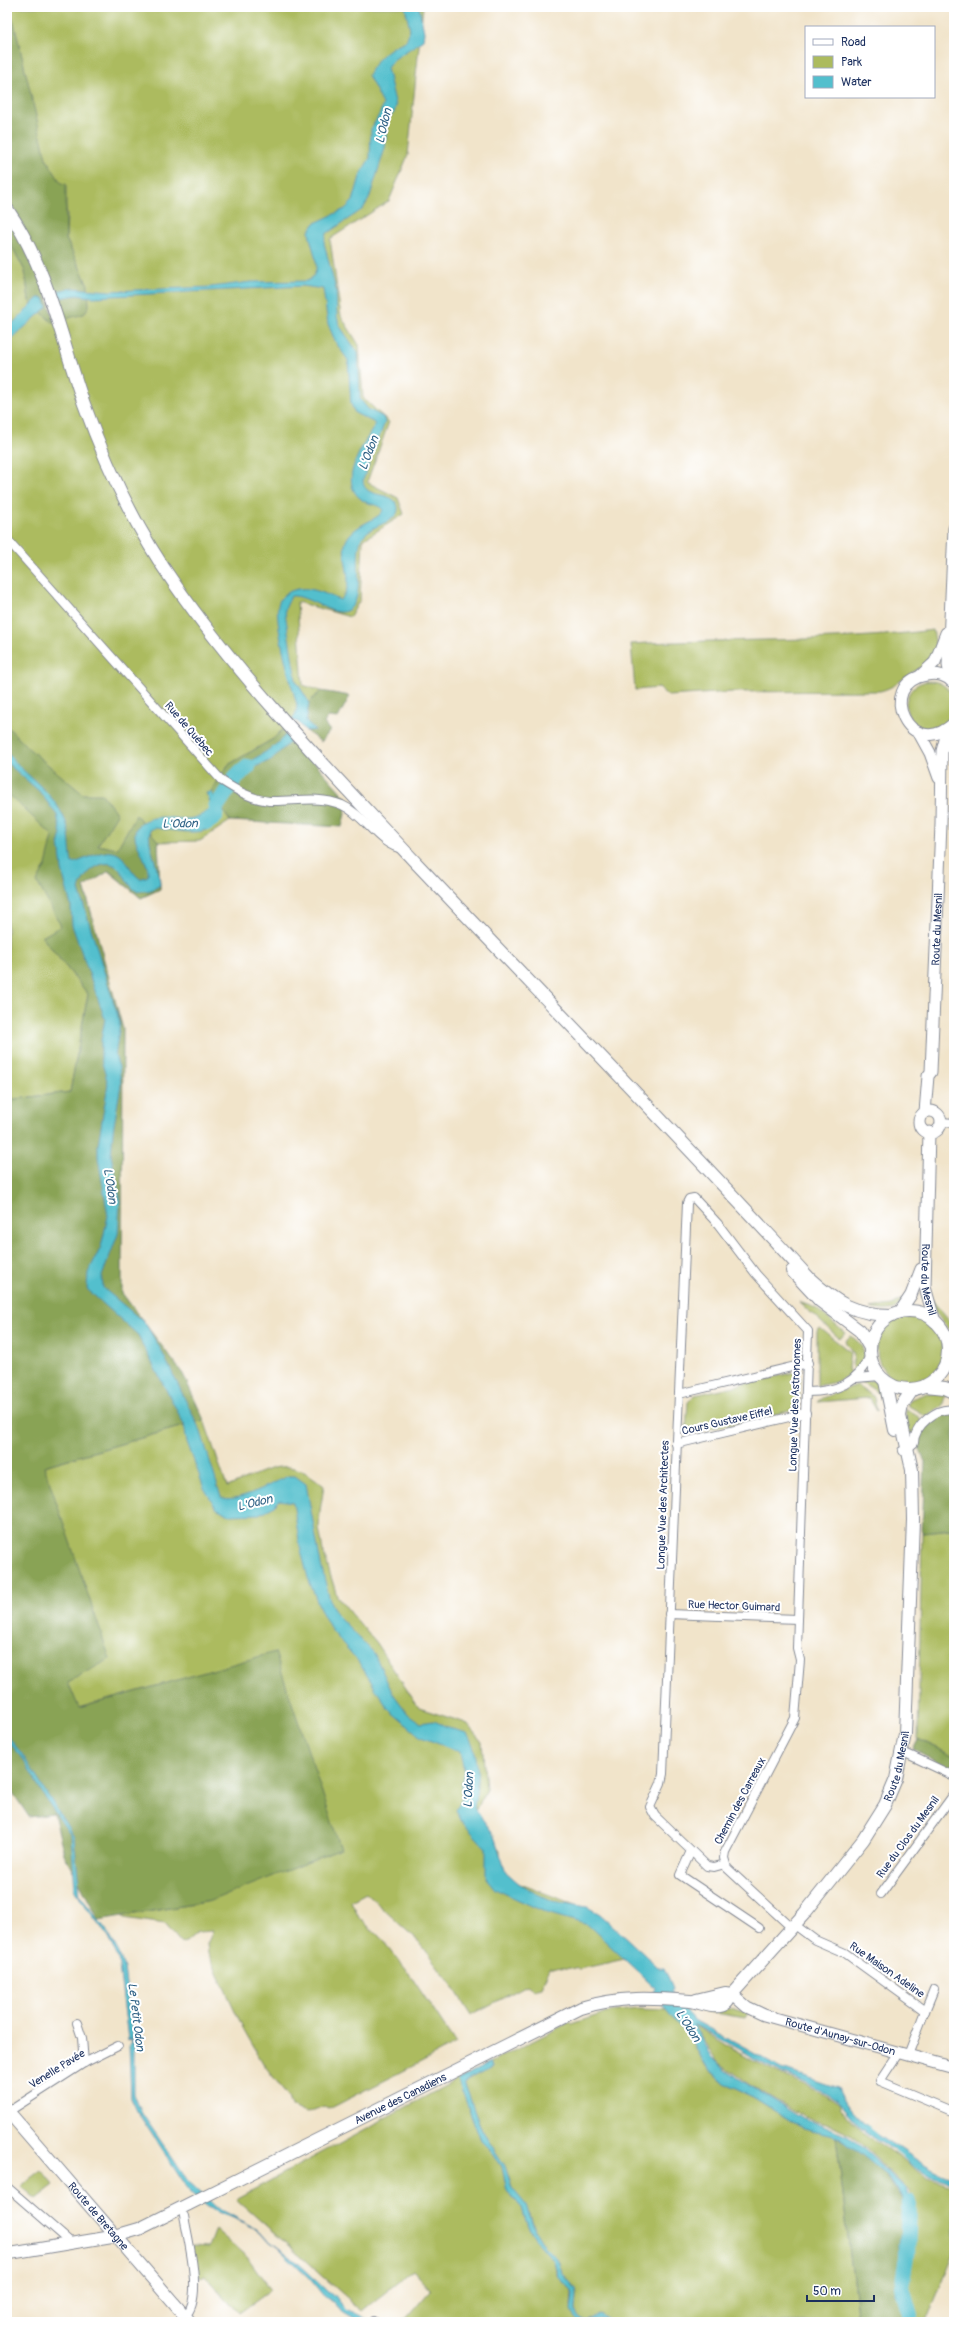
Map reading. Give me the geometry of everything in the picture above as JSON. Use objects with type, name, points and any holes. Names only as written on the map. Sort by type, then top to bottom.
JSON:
[{"type":"main road","points":[[7,209],[26,240],[46,282],[86,410],[118,486],[147,540],[176,586],[207,628],[315,753],[403,849],[823,1291],[864,1314],[918,1312],[935,1322],[944,1334],[951,1360],[940,1374],[926,1386]]},
{"type":"main road","points":[[749,1214],[763,1237],[804,1284],[829,1309],[860,1331],[882,1379],[898,1388],[913,1389],[926,1386],[945,1388],[954,1392]]},
{"type":"main road","points":[[870,1352],[877,1329],[896,1314]]},
{"type":"main road","name":"Route du Mesnil","points":[[693,2001],[703,2005],[721,2006],[729,2001],[732,1994],[793,1926],[875,1822],[892,1788],[903,1752],[912,1567],[913,1484],[882,1379]]},
{"type":"main road","name":"Route du Mesnil","points":[[904,1450],[900,1416],[902,1404],[913,1389]]},
{"type":"main road","name":"Avenue des Canadiens","points":[[116,2236],[139,2229],[576,2011],[600,2002],[619,1999],[646,1998],[693,2001]]},
{"type":"main road","name":"Route de Bretagne","points":[[8,2111],[187,2319]]},
{"type":"street","points":[[952,682],[948,665],[954,528]]},
{"type":"street","name":"Rue de Québec","points":[[7,539],[222,781],[248,796],[269,801],[313,798],[331,801],[353,812],[392,847],[403,849]]},
{"type":"street","points":[[920,676],[935,662],[950,615]]},
{"type":"street","points":[[920,676],[934,674],[944,676],[952,682]]},
{"type":"street","name":"Route du Mesnil","points":[[920,676],[912,681],[903,690],[900,706],[902,716],[908,726],[919,733],[930,753],[942,786]]},
{"type":"street","points":[[919,733],[931,735],[951,726]]},
{"type":"street","name":"Route du Mesnil","points":[[929,1112],[928,1076],[931,1072],[942,751],[951,726]]},
{"type":"street","points":[[929,1112],[940,1117],[941,1122],[937,1130],[929,1132],[922,1129],[919,1122],[929,1112]]},
{"type":"street","points":[[941,1122],[954,1123]]},
{"type":"street","name":"Route du Mesnil","points":[[929,1132],[925,1236],[925,1288],[935,1322]]},
{"type":"street","name":"Longue Vue des Astronomes","points":[[689,1199],[694,1198],[698,1200],[756,1274],[808,1332],[797,1648],[800,1660]]},
{"type":"street","name":"Longue Vue des Architectes","points":[[689,1199],[687,1203],[676,1444],[663,1774],[660,1787],[651,1804],[651,1810],[655,1816],[692,1851]]},
{"type":"street","name":"Route du Mesnil","points":[[896,1314],[911,1295],[921,1274],[925,1236]]},
{"type":"street","points":[[856,1378],[870,1352]]},
{"type":"street","points":[[679,1394],[808,1363]]},
{"type":"street","points":[[807,1392],[820,1392],[834,1388],[856,1378],[882,1379]]},
{"type":"street","points":[[904,1450],[914,1443],[914,1438],[926,1419],[943,1410],[954,1410]]},
{"type":"street","name":"Cours Gustave Eiffel","points":[[676,1444],[806,1413]]},
{"type":"street","name":"Rue Hector Guimard","points":[[669,1614],[798,1619]]},
{"type":"street","name":"Chemin des Carreaux","points":[[725,1864],[725,1852],[795,1718],[800,1660]]},
{"type":"street","points":[[903,1752],[954,1776]]},
{"type":"street","name":"Rue du Clos du Mesnil","points":[[881,1894],[954,1794]]},
{"type":"street","points":[[759,1928],[680,1875],[692,1851],[710,1868],[725,1864],[793,1926]]},
{"type":"street","name":"Rue Maison Adeline","points":[[793,1926],[815,1940],[845,1952],[925,2011]]},
{"type":"street","name":"Rue Maison Adeline","points":[[934,1990],[903,2054],[880,2081],[954,2112]]},
{"type":"street","name":"Route d'Aunay-sur-Odon","points":[[732,1994],[747,2007],[764,2015],[954,2068]]},
{"type":"street","points":[[77,2023],[82,2038],[84,2063]]},
{"type":"street","name":"Venelle Pavée","points":[[8,2111],[84,2063],[118,2046]]},
{"type":"street","points":[[7,2188],[68,2240],[69,2244]]},
{"type":"street","points":[[184,2216],[193,2275],[192,2308],[187,2319]]},
{"type":"street","points":[[7,2254],[116,2236]]},
{"type":"green space","points":[[7,7],[423,7],[408,155],[389,201],[330,239],[341,316],[359,345],[363,398],[389,422],[367,482],[398,498],[404,514],[363,540],[360,600],[350,617],[297,602],[303,685],[321,691],[273,739],[228,765],[211,792],[230,821],[200,841],[158,842],[160,889],[141,898],[108,871],[84,887],[92,915],[42,937],[88,994],[70,1092],[7,1100],[7,237],[25,271],[29,301],[52,322],[88,285],[66,239],[67,214],[61,183],[49,176],[14,23]]},
{"type":"green space","points":[[7,7],[14,23],[46,158],[61,183],[66,184],[66,239],[88,285],[89,306],[84,314],[61,320],[20,219],[7,198],[7,169],[9,169],[7,161]]},
{"type":"green space","points":[[7,214],[45,289],[54,322],[52,322],[29,301],[25,271],[7,237]]},
{"type":"green space","points":[[933,630],[935,648],[932,658],[896,684],[880,691],[733,692],[668,696],[659,688],[635,690],[631,644],[820,639]]},
{"type":"green space","points":[[930,681],[939,683],[947,688],[952,696],[954,705],[952,714],[947,722],[939,727],[930,729],[921,727],[913,722],[908,714],[906,705],[908,696],[913,688],[921,683]]},
{"type":"green space","points":[[321,691],[350,696],[338,718],[328,717],[324,723],[330,731],[321,742],[306,731],[315,730],[306,722],[309,702]]},
{"type":"green space","points":[[7,726],[28,748],[83,794],[102,794],[117,814],[98,845],[117,849],[136,815],[158,841],[160,889],[141,898],[109,871],[84,887],[123,1029],[122,1293],[183,1374],[204,1420],[44,1466],[110,1659],[68,1682],[79,1708],[275,1652],[341,1849],[211,1901],[99,1920],[64,1854],[54,1814],[29,1817],[7,1784],[7,1100],[70,1092],[88,994],[42,937],[61,926],[37,882],[46,865],[53,836],[7,793]]},
{"type":"green space","points":[[284,728],[348,800],[342,827],[230,821],[211,792],[228,765],[273,739]]},
{"type":"green space","points":[[902,1299],[900,1304],[893,1309],[879,1310],[870,1308],[892,1305]]},
{"type":"green space","points":[[931,1299],[953,1327],[948,1329],[935,1312]]},
{"type":"green space","points":[[799,1302],[816,1308],[845,1333],[840,1339]]},
{"type":"green space","points":[[910,1317],[923,1320],[933,1327],[940,1337],[943,1350],[940,1363],[933,1373],[923,1380],[910,1383],[897,1380],[887,1373],[880,1363],[877,1350],[880,1337],[887,1327],[897,1320]]},
{"type":"green space","points":[[820,1328],[850,1352],[848,1369],[851,1374],[836,1382],[817,1386],[817,1331]]},
{"type":"green space","points":[[850,1336],[860,1344],[863,1352],[862,1362],[855,1372],[852,1366],[854,1354],[845,1342]]},
{"type":"green space","points":[[796,1372],[801,1377],[799,1403],[794,1410],[691,1433],[686,1429],[688,1402],[695,1395]]},
{"type":"green space","points":[[873,1380],[881,1388],[886,1400],[882,1401],[879,1393],[860,1381]]},
{"type":"green space","points":[[857,1385],[874,1397],[877,1411],[869,1398],[817,1402],[822,1398]]},
{"type":"green space","points":[[927,1393],[946,1393],[942,1407],[926,1416],[907,1405],[911,1399]]},
{"type":"green space","points":[[905,1408],[920,1418],[921,1421],[914,1434],[908,1438]]},
{"type":"green space","points":[[954,1409],[954,1529],[922,1532],[925,1462],[917,1442],[924,1429],[931,1421]]},
{"type":"green space","points":[[204,1420],[227,1487],[266,1470],[277,1467],[298,1469],[324,1486],[319,1528],[323,1551],[337,1596],[376,1643],[419,1708],[466,1723],[482,1742],[486,1789],[474,1816],[500,1850],[499,1876],[587,1909],[629,1958],[580,1969],[550,1967],[541,1987],[533,1989],[527,1985],[471,2015],[454,1988],[420,1943],[366,1893],[351,1901],[359,1918],[379,1936],[408,1972],[456,2044],[329,2109],[324,2106],[306,2113],[291,2106],[288,2096],[264,2065],[244,2030],[208,1953],[207,1944],[213,1931],[197,1932],[186,1942],[181,1943],[165,1924],[124,1918],[123,1916],[211,1901],[275,1653],[78,1708],[68,1682],[44,1466]]},
{"type":"green space","points":[[954,1529],[954,1756],[918,1739],[922,1532]]},
{"type":"green space","points":[[918,1739],[954,1756],[954,1770],[913,1749]]},
{"type":"green space","points":[[683,2005],[730,2008],[748,2013],[745,2018],[691,2009]]},
{"type":"green space","points":[[638,2009],[667,2010],[692,2041],[703,2063],[727,2085],[753,2097],[804,2129],[836,2136],[858,2322],[610,2322],[600,2314],[587,2322],[578,2316],[576,2312],[576,2288],[562,2272],[557,2259],[546,2249],[535,2231],[530,2214],[512,2188],[505,2166],[482,2131],[464,2082],[492,2067],[490,2063],[570,2022],[572,2024],[607,2012]]},
{"type":"green space","points":[[692,2024],[753,2061],[824,2094],[840,2105],[840,2108],[863,2132],[928,2178],[954,2187],[954,2253],[926,2322],[914,2322],[916,2310],[904,2288],[912,2250],[910,2242],[914,2209],[909,2191],[851,2134],[831,2125],[815,2121],[793,2110],[750,2085],[717,2061]]},
{"type":"green space","points":[[458,2079],[481,2141],[494,2154],[502,2167],[509,2194],[522,2208],[528,2227],[537,2242],[554,2262],[557,2275],[572,2289],[571,2306],[579,2322],[403,2322],[431,2290],[413,2270],[362,2311],[236,2199]]},
{"type":"green space","points":[[836,2136],[848,2143],[886,2174],[902,2199],[900,2259],[895,2293],[904,2310],[901,2322],[858,2322]]},
{"type":"green space","points":[[42,2170],[54,2185],[36,2199],[21,2186]]},
{"type":"green space","points":[[215,2229],[248,2258],[271,2290],[239,2313],[205,2275],[201,2277],[197,2273],[192,2246],[208,2247]]},
{"type":"water","points":[[405,7],[419,7],[424,32],[423,40],[393,60],[387,68],[396,106],[394,113],[388,119],[385,148],[369,199],[363,209],[326,234],[324,243],[336,290],[337,316],[339,325],[358,353],[360,399],[368,409],[383,417],[385,422],[363,480],[364,486],[368,491],[392,499],[396,502],[398,508],[397,513],[393,518],[369,530],[361,540],[358,558],[358,590],[356,599],[352,606],[346,611],[340,612],[334,611],[304,598],[291,596],[285,609],[296,681],[309,702],[306,722],[315,730],[306,731],[298,722],[292,720],[296,713],[297,705],[280,637],[278,622],[279,602],[282,597],[290,591],[305,589],[320,592],[340,600],[348,586],[344,548],[346,541],[354,530],[377,517],[383,510],[378,506],[363,501],[354,491],[352,473],[355,462],[359,452],[375,425],[373,422],[355,413],[351,404],[348,360],[336,343],[328,324],[323,289],[303,286],[93,297],[77,295],[59,298],[57,291],[72,288],[110,291],[211,287],[251,282],[307,281],[313,277],[316,259],[309,231],[315,223],[345,209],[353,201],[361,173],[370,158],[371,129],[383,104],[368,75],[384,54],[406,41],[410,30]]},
{"type":"water","points":[[38,298],[44,298],[47,307],[7,343],[7,329]]},
{"type":"water","points":[[287,733],[293,739],[271,760],[250,769],[236,785],[231,781],[244,766],[273,747]]},
{"type":"water","points":[[7,752],[22,769],[46,791],[60,809],[67,825],[72,863],[104,852],[116,853],[122,857],[140,879],[148,876],[148,869],[135,838],[135,831],[139,825],[147,820],[156,818],[164,817],[188,819],[196,817],[204,813],[212,806],[206,793],[211,792],[221,810],[216,824],[199,832],[184,832],[154,828],[150,830],[149,836],[151,849],[158,872],[160,885],[154,889],[142,891],[135,890],[117,867],[111,864],[105,864],[99,865],[88,873],[79,890],[120,1023],[115,1056],[119,1067],[121,1084],[113,1131],[111,1156],[120,1198],[118,1234],[102,1276],[103,1288],[145,1323],[161,1350],[201,1432],[221,1497],[227,1499],[235,1498],[254,1492],[288,1476],[295,1476],[306,1484],[321,1565],[330,1601],[336,1614],[374,1653],[392,1692],[408,1714],[421,1723],[434,1721],[452,1729],[467,1733],[475,1751],[477,1770],[477,1789],[474,1808],[493,1833],[506,1872],[523,1887],[552,1901],[587,1907],[600,1914],[658,1967],[664,1967],[673,1988],[671,1991],[680,2006],[694,2020],[782,2069],[838,2088],[849,2108],[864,2123],[926,2166],[954,2179],[954,2184],[931,2177],[908,2163],[899,2154],[861,2128],[837,2101],[824,2092],[755,2060],[741,2050],[693,2024],[711,2057],[737,2078],[803,2118],[850,2136],[906,2189],[912,2209],[909,2226],[911,2249],[902,2283],[904,2292],[913,2308],[913,2322],[901,2322],[904,2310],[895,2294],[900,2259],[899,2245],[904,2204],[900,2194],[889,2177],[841,2138],[804,2129],[753,2097],[727,2085],[702,2061],[692,2042],[654,1995],[655,1988],[588,1925],[547,1913],[495,1889],[486,1878],[486,1848],[462,1822],[456,1810],[462,1798],[464,1769],[460,1752],[421,1737],[389,1710],[358,1661],[332,1631],[321,1611],[308,1578],[300,1546],[293,1502],[280,1500],[273,1507],[259,1514],[230,1515],[216,1508],[204,1488],[187,1442],[184,1424],[137,1334],[87,1289],[88,1273],[101,1247],[108,1216],[98,1157],[98,1145],[108,1084],[101,1059],[101,1041],[105,1019],[72,925],[71,906],[62,870],[59,841],[61,834],[57,815],[39,791],[7,763]]},
{"type":"water","points":[[7,1735],[22,1754],[74,1837],[80,1896],[107,1931],[119,1953],[124,1968],[134,2048],[134,2094],[141,2112],[188,2181],[216,2207],[246,2223],[296,2261],[347,2309],[373,2322],[361,2322],[344,2312],[326,2298],[310,2278],[277,2247],[245,2223],[207,2207],[191,2194],[138,2113],[131,2098],[129,2044],[132,2043],[131,2039],[128,2040],[118,1958],[108,1936],[82,1902],[75,1889],[71,1836],[46,1799],[21,1756],[7,1740]]},
{"type":"water","points":[[490,2062],[492,2067],[464,2082],[482,2131],[505,2166],[512,2188],[526,2205],[535,2231],[546,2249],[557,2259],[562,2272],[576,2288],[576,2312],[581,2319],[587,2322],[579,2322],[575,2318],[571,2310],[573,2293],[571,2288],[558,2276],[554,2262],[537,2242],[528,2227],[522,2208],[507,2191],[502,2167],[494,2154],[481,2141],[458,2080]]},
{"type":"water","points":[[599,2314],[610,2322],[599,2319],[588,2322]]},
{"type":"waterway","name":"L'Odon","points":[[208,822],[215,817],[216,807],[237,776],[248,767]]},
{"type":"waterway","points":[[868,2127],[877,2134]]},
{"type":"waterway","points":[[895,2151],[916,2167]]},
{"type":"waterway","name":"L'Odon","points":[[909,2203],[907,2257],[902,2287],[910,2315],[909,2322]]},
{"type":"water label","name":"Le Petit Odon","points":[[136,2017]]}]
